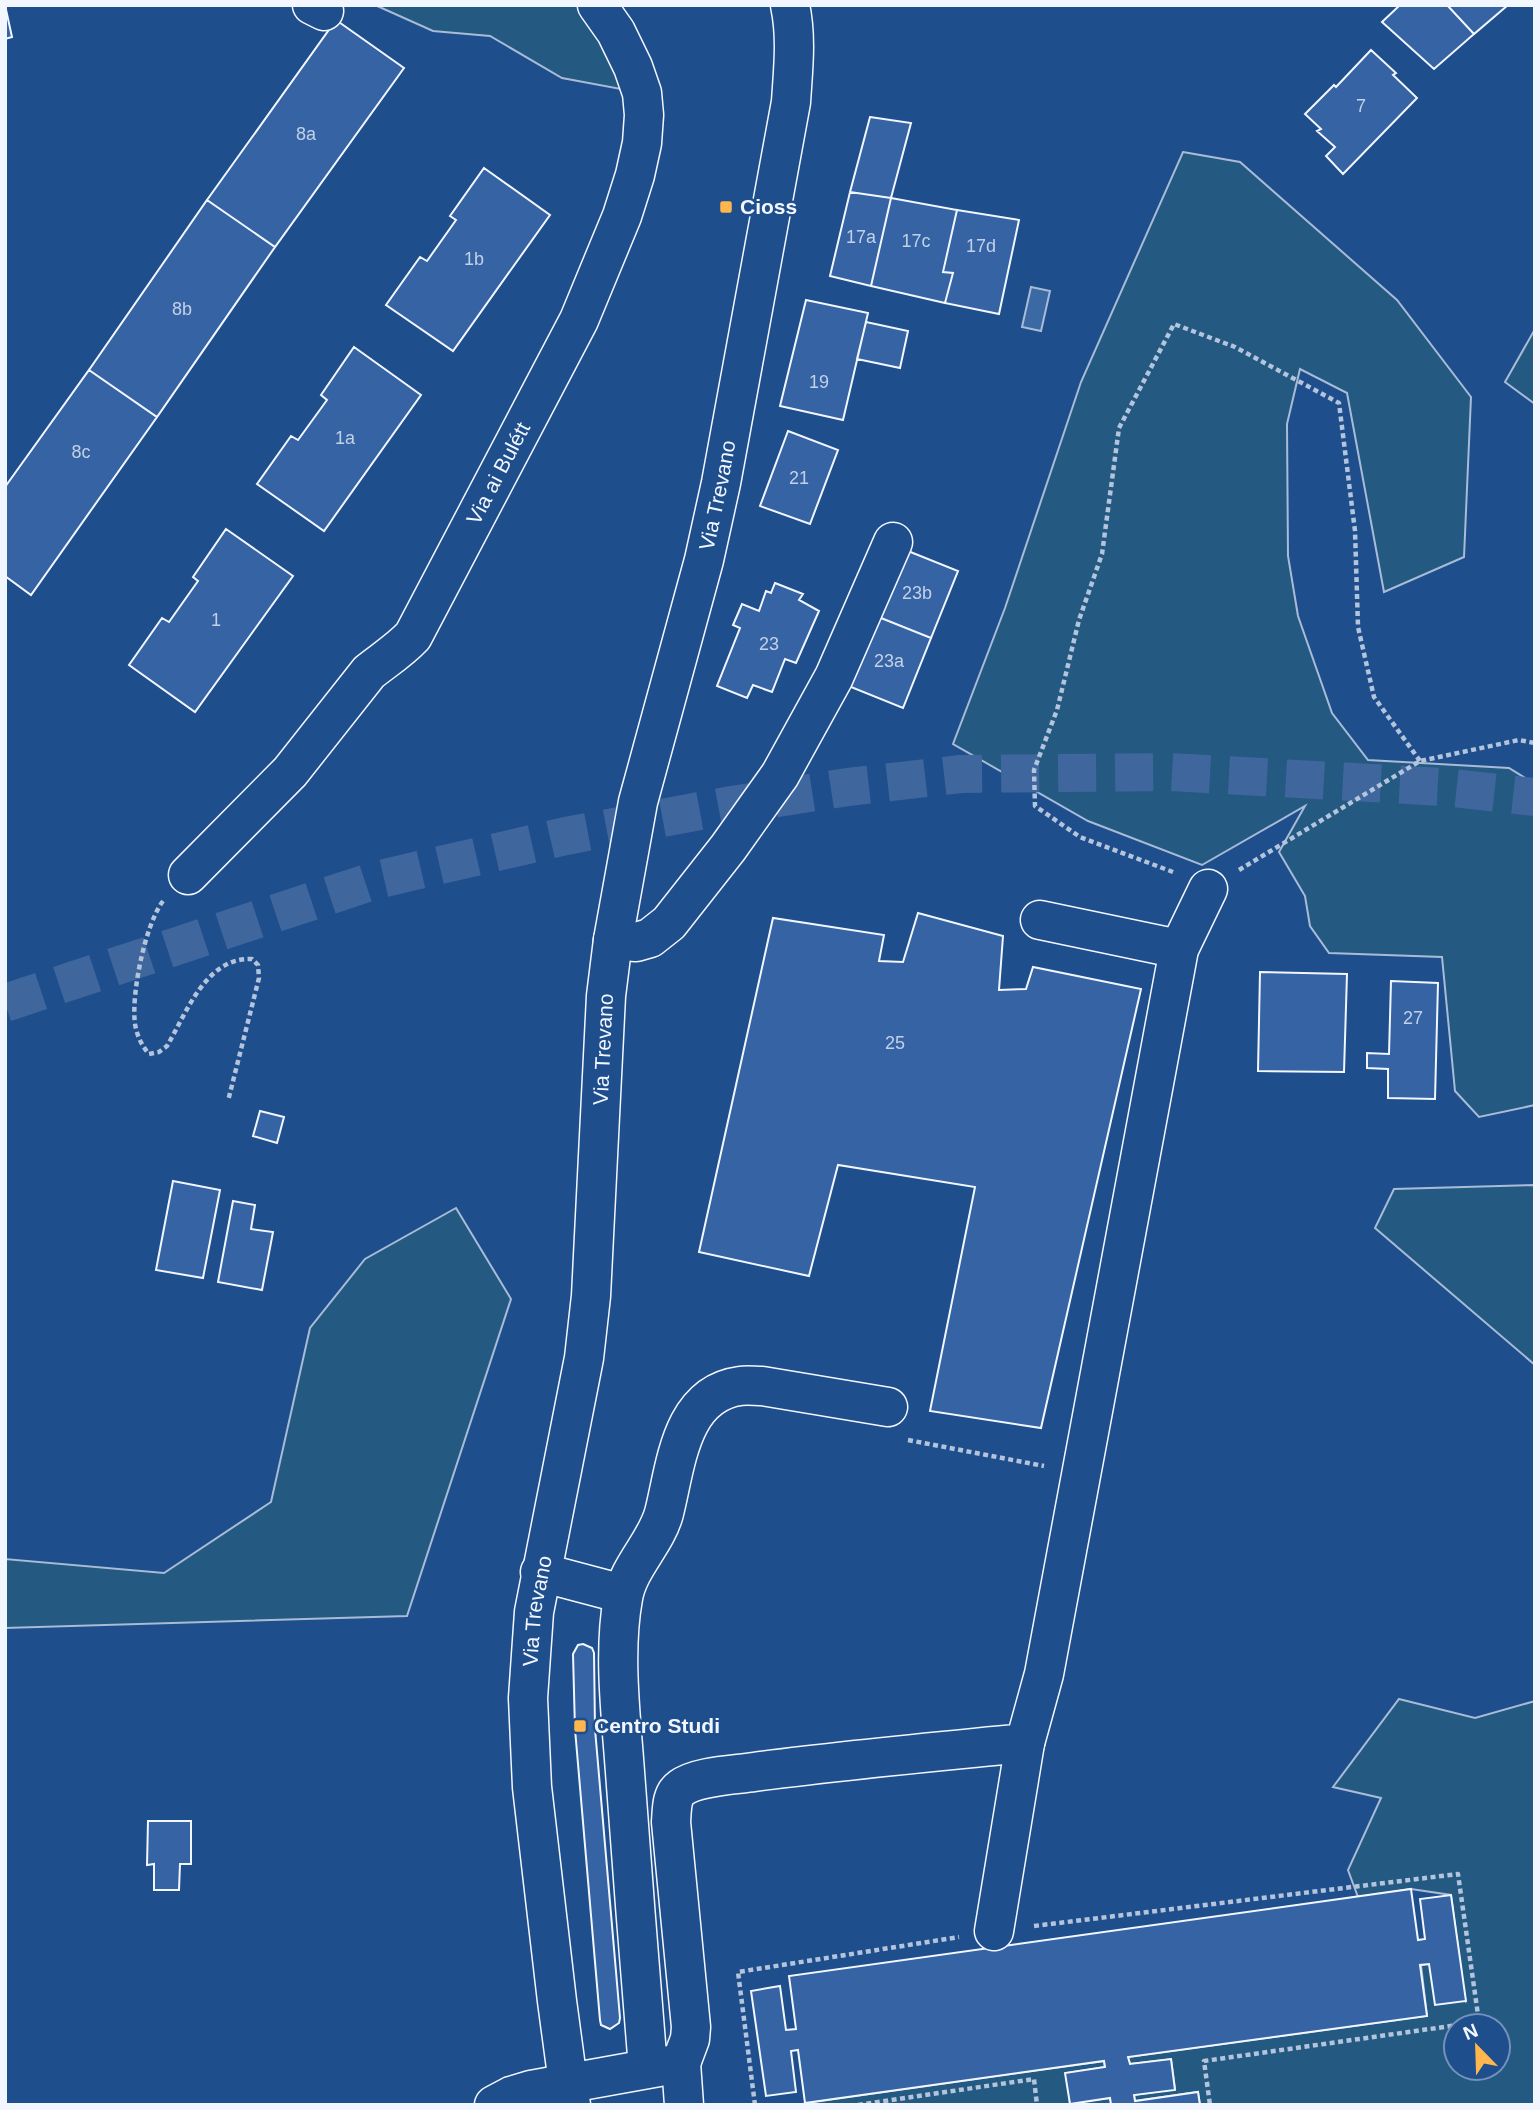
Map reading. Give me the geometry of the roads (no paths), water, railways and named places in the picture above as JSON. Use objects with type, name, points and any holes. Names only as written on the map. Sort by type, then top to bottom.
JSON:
[{"type":"main road","name":"Via ai Bulétt","points":[[188,875],[290,772],[369,672],[401,649],[413,636],[579,320],[622,216],[637,164],[643,124],[642,93],[633,67],[616,32],[597,5]]},
{"type":"main road","name":"Via Trevano","points":[[569,2094],[532,1774],[528,1698],[534,1612],[584,1358],[591,1296],[606,996],[613,940],[638,803],[704,560],[721,483],[791,102],[794,32],[790,5]]},
{"type":"main road","points":[[613,940],[636,942],[650,938],[669,923],[728,848],[780,775],[834,677],[892,542]]},
{"type":"main road","points":[[994,1931],[1025,1743],[1044,1674],[1179,949],[1208,889]]},
{"type":"main road","points":[[1040,920],[1179,949]]},
{"type":"main road","points":[[684,2105],[665,2066],[620,1691],[623,1594],[662,1521],[676,1460],[687,1428],[699,1408],[711,1396],[740,1386],[762,1387],[892,1422]]},
{"type":"main road","points":[[540,1572],[623,1594]]},
{"type":"main road","points":[[494,2105],[531,2090],[569,2094],[665,2066],[690,2039],[671,1822],[677,1790],[693,1782],[821,1763],[1025,1743]]},
{"type":"tunnel","points":[[5,1003],[376,880],[566,836],[732,805],[848,787],[961,774],[1170,772],[1443,787],[1535,797]]},
{"type":"place","name":"Cioss","points":[[726,207]]},
{"type":"place","name":"Centro Studi","points":[[580,1726]]}]
